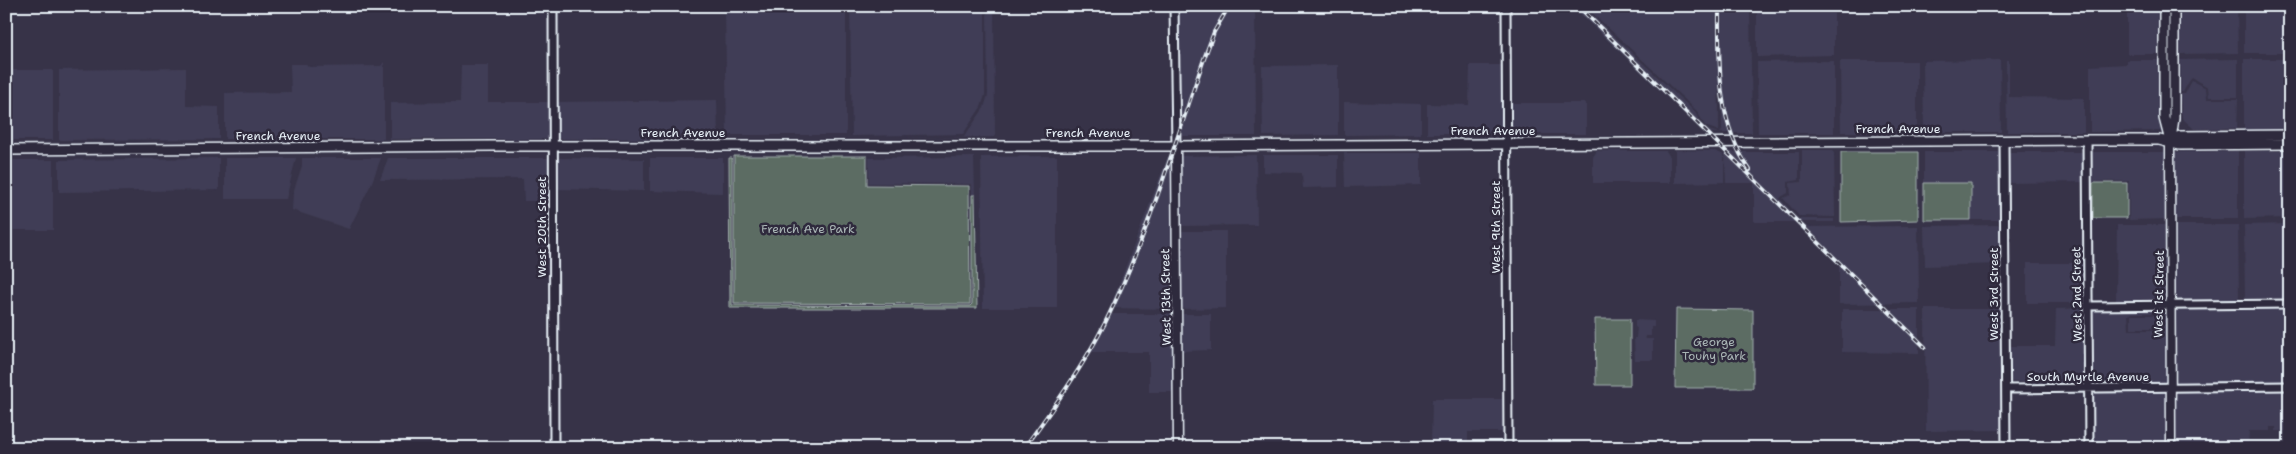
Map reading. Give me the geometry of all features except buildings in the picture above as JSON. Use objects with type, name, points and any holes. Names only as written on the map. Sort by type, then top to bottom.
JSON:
[{"type":"main road","name":"West 1st Street","points":[[2164,6],[2164,118],[2170,141]]},
{"type":"main road","name":"West 1st Street","points":[[2171,448],[2170,141],[2174,118],[2174,6]]},
{"type":"main road","points":[[2170,141],[2180,136],[2290,135]]},
{"type":"main road","name":"French Avenue","points":[[6,150],[553,146],[1176,146],[2170,141]]},
{"type":"main road","points":[[2170,141],[2180,145],[2290,144]]},
{"type":"main road","name":"West 13th Street","points":[[1176,146],[1178,448]]},
{"type":"street","name":"West 20th Street","points":[[553,6],[554,448]]},
{"type":"street","points":[[1174,6],[1176,146]]},
{"type":"street","name":"West 9th Street","points":[[1506,6],[1508,62],[1506,143],[1508,448]]},
{"type":"street","name":"West 2nd Street","points":[[2087,140],[2089,448]]},
{"type":"street","name":"West 3rd Street","points":[[2004,141],[2006,448]]},
{"type":"street","points":[[2089,306],[2290,304]]},
{"type":"street","name":"South Myrtle Avenue","points":[[2006,389],[2290,386]]},
{"type":"shaded area","points":[[725,6],[846,6],[846,135],[727,135]]},
{"type":"shaded area","points":[[850,6],[985,6],[985,95],[981,107],[963,134],[852,136]]},
{"type":"shaded area","points":[[987,6],[994,6],[995,137],[900,138],[964,137],[984,108],[988,95]]},
{"type":"shaded area","points":[[1178,6],[1255,6],[1256,136],[1179,136]]},
{"type":"shaded area","points":[[1572,6],[1582,6],[1695,112],[1703,128],[1718,133],[1705,133]]},
{"type":"shaded area","points":[[1585,6],[1718,6],[1719,131],[1705,126],[1697,111]]},
{"type":"shaded area","points":[[1721,6],[1750,6],[1752,133],[1720,133],[1722,131]]},
{"type":"shaded area","points":[[1757,6],[1834,6],[1834,55],[1757,57]]},
{"type":"shaded area","points":[[2127,6],[2161,6],[2162,54],[2127,54]]},
{"type":"shaded area","points":[[2179,6],[2237,6],[2238,53],[2180,54]]},
{"type":"shaded area","points":[[2244,6],[2290,6],[2290,53],[2244,53]]},
{"type":"shaded area","points":[[2238,59],[2238,97],[2209,97],[2208,87],[2192,78],[2183,92],[2181,92],[2180,60]]},
{"type":"shaded area","points":[[2244,59],[2290,59],[2290,131],[2244,131]]},
{"type":"shaded area","points":[[2000,60],[2001,132],[1924,132],[1923,61]]},
{"type":"shaded area","points":[[2006,60],[2009,60],[2009,97],[2084,98],[2084,132],[2007,132]]},
{"type":"shaded area","points":[[2127,60],[2162,60],[2162,131],[2090,132],[2090,66],[2127,64]]},
{"type":"shaded area","points":[[1834,61],[1834,133],[1758,133],[1757,62]]},
{"type":"shaded area","points":[[1840,61],[1917,61],[1917,132],[1841,132]]},
{"type":"shaded area","points":[[384,62],[384,139],[225,139],[225,93],[291,92],[290,64],[306,64],[309,67],[381,66]]},
{"type":"shaded area","points":[[461,65],[488,65],[488,102],[550,102],[550,139],[390,139],[390,103],[460,102]]},
{"type":"shaded area","points":[[1338,65],[1338,135],[1263,136],[1262,66]]},
{"type":"shaded area","points":[[1470,65],[1504,65],[1504,134],[1427,134],[1427,104],[1469,105]]},
{"type":"shaded area","points":[[186,68],[186,106],[219,107],[219,139],[59,140],[59,70]]},
{"type":"shaded area","points":[[6,70],[53,70],[53,140],[6,140]]},
{"type":"shaded area","points":[[2192,81],[2206,88],[2207,99],[2238,99],[2237,128],[2194,129],[2182,118],[2180,94],[2185,94]]},
{"type":"shaded area","points":[[717,100],[718,138],[556,139],[556,102]]},
{"type":"shaded area","points":[[1344,102],[1421,104],[1421,134],[1344,135]]},
{"type":"shaded area","points":[[1511,103],[1586,103],[1586,134],[1511,134]]},
{"type":"shaded area","points":[[1675,150],[1715,151],[1724,155],[1724,182],[1675,183]]},
{"type":"shaded area","points":[[1802,150],[1831,150],[1834,153],[1835,217],[1799,216],[1783,198],[1791,195],[1790,183],[1802,182]]},
{"type":"shaded area","points":[[1597,151],[1666,151],[1670,157],[1670,183],[1593,183],[1593,157]]},
{"type":"shaded area","points":[[2238,151],[2238,219],[2175,219],[2174,152]]},
{"type":"shaded area","points":[[2244,151],[2290,151],[2290,218],[2244,219]]},
{"type":"shaded area","points":[[1725,152],[1799,152],[1799,180],[1788,182],[1788,193],[1780,199],[1798,219],[1834,219],[1834,222],[1754,222],[1754,183],[1726,183]]},
{"type":"shaded area","points":[[1924,152],[2001,152],[2001,220],[1971,220],[1971,183],[1924,183]]},
{"type":"shaded area","points":[[2007,152],[2084,152],[2084,182],[2008,183]]},
{"type":"shaded area","points":[[2090,152],[2167,152],[2168,219],[2129,220],[2129,181],[2090,182]]},
{"type":"shaded area","points":[[1344,153],[1421,153],[1421,185],[1345,187]]},
{"type":"shaded area","points":[[1256,155],[1257,225],[1179,226],[1179,156]]},
{"type":"shaded area","points":[[1263,155],[1338,155],[1338,187],[1303,188],[1302,173],[1263,172]]},
{"type":"shaded area","points":[[1057,156],[1057,308],[983,308],[981,157]]},
{"type":"shaded area","points":[[1168,156],[1173,156],[1174,309],[1110,308]]},
{"type":"shaded area","points":[[974,157],[975,195],[972,195],[972,185],[969,184],[869,183],[869,158]]},
{"type":"shaded area","points":[[219,158],[219,190],[59,192],[59,160]]},
{"type":"shaded area","points":[[225,158],[296,158],[286,199],[225,199]]},
{"type":"shaded area","points":[[302,158],[381,158],[372,182],[349,229],[292,210],[293,193],[302,166]]},
{"type":"shaded area","points":[[388,158],[550,158],[550,201],[524,201],[523,179],[380,180]]},
{"type":"shaded area","points":[[557,158],[644,159],[644,191],[557,189]]},
{"type":"shaded area","points":[[650,158],[723,158],[723,193],[650,191]]},
{"type":"shaded area","points":[[6,160],[53,160],[53,230],[6,230]]},
{"type":"shaded area","points":[[2290,224],[2290,301],[2245,302],[2244,225]]},
{"type":"shaded area","points":[[2002,225],[2002,264],[1925,266],[1924,226]]},
{"type":"shaded area","points":[[2117,225],[2168,225],[2168,302],[2116,303]]},
{"type":"shaded area","points":[[2175,225],[2238,225],[2239,302],[2174,302]]},
{"type":"shaded area","points":[[1918,226],[1919,303],[1839,304],[1839,260],[1807,227]]},
{"type":"shaded area","points":[[1180,231],[1226,231],[1226,308],[1180,309]]},
{"type":"shaded area","points":[[2027,263],[2085,263],[2086,303],[2027,303]]},
{"type":"shaded area","points":[[2290,307],[2290,384],[2182,385],[2174,383],[2174,308]]},
{"type":"shaded area","points":[[2086,308],[2086,382],[2009,382],[2008,346],[2055,346],[2056,309]]},
{"type":"shaded area","points":[[2092,308],[2168,308],[2167,382],[2092,382]],"holes":[[[2131,313],[2162,313],[2163,329],[2129,330],[2128,315]]]},
{"type":"shaded area","points":[[1842,309],[1919,309],[1919,353],[1842,352]]},
{"type":"shaded area","points":[[1925,309],[2002,309],[2003,430],[1926,431]]},
{"type":"shaded area","points":[[1107,314],[1174,314],[1175,392],[1149,392],[1149,352],[1090,352]]},
{"type":"shaded area","points":[[1180,314],[1211,314],[1211,350],[1181,351]]},
{"type":"shaded area","points":[[2131,315],[2160,315],[2160,328],[2131,328]]},
{"type":"shaded area","points":[[1635,320],[1654,321],[1654,327],[1651,327],[1651,336],[1645,336],[1646,339],[1653,339],[1653,360],[1635,360],[1634,338],[1636,338],[1637,328],[1635,327]]},
{"type":"shaded area","points":[[2174,389],[2290,389],[2290,431],[2276,431],[2276,427],[2270,427],[2270,431],[2249,431],[2248,448],[2174,448]]},
{"type":"shaded area","points":[[2167,391],[2168,448],[2093,448],[2093,392]]},
{"type":"shaded area","points":[[1432,399],[1502,399],[1502,432],[1468,432],[1468,448],[1431,448]]},
{"type":"green space","points":[[1841,152],[1918,152],[1918,220],[1841,222]]},
{"type":"green space","name":"French Ave Park","points":[[734,156],[867,156],[867,185],[969,186],[970,304],[734,303]]},
{"type":"green space","points":[[729,158],[732,158],[732,305],[970,306],[972,304],[972,195],[975,195],[977,308],[730,308]]},
{"type":"green space","points":[[1924,183],[1971,183],[1971,220],[1924,220]]},
{"type":"green space","points":[[2093,183],[2127,183],[2127,218],[2093,218]]},
{"type":"green space","name":"George Touhy Park","points":[[1676,309],[1753,310],[1753,388],[1675,388]]},
{"type":"green space","points":[[1595,319],[1630,319],[1630,385],[1596,385]]},
{"type":"railway","points":[[1024,448],[1057,402],[1087,355],[1120,291],[1147,225],[1214,32],[1229,6]]},
{"type":"railway","points":[[1578,6],[1925,347]]},
{"type":"railway","points":[[1719,6],[1720,70],[1725,112],[1739,152],[1750,170]]}]
